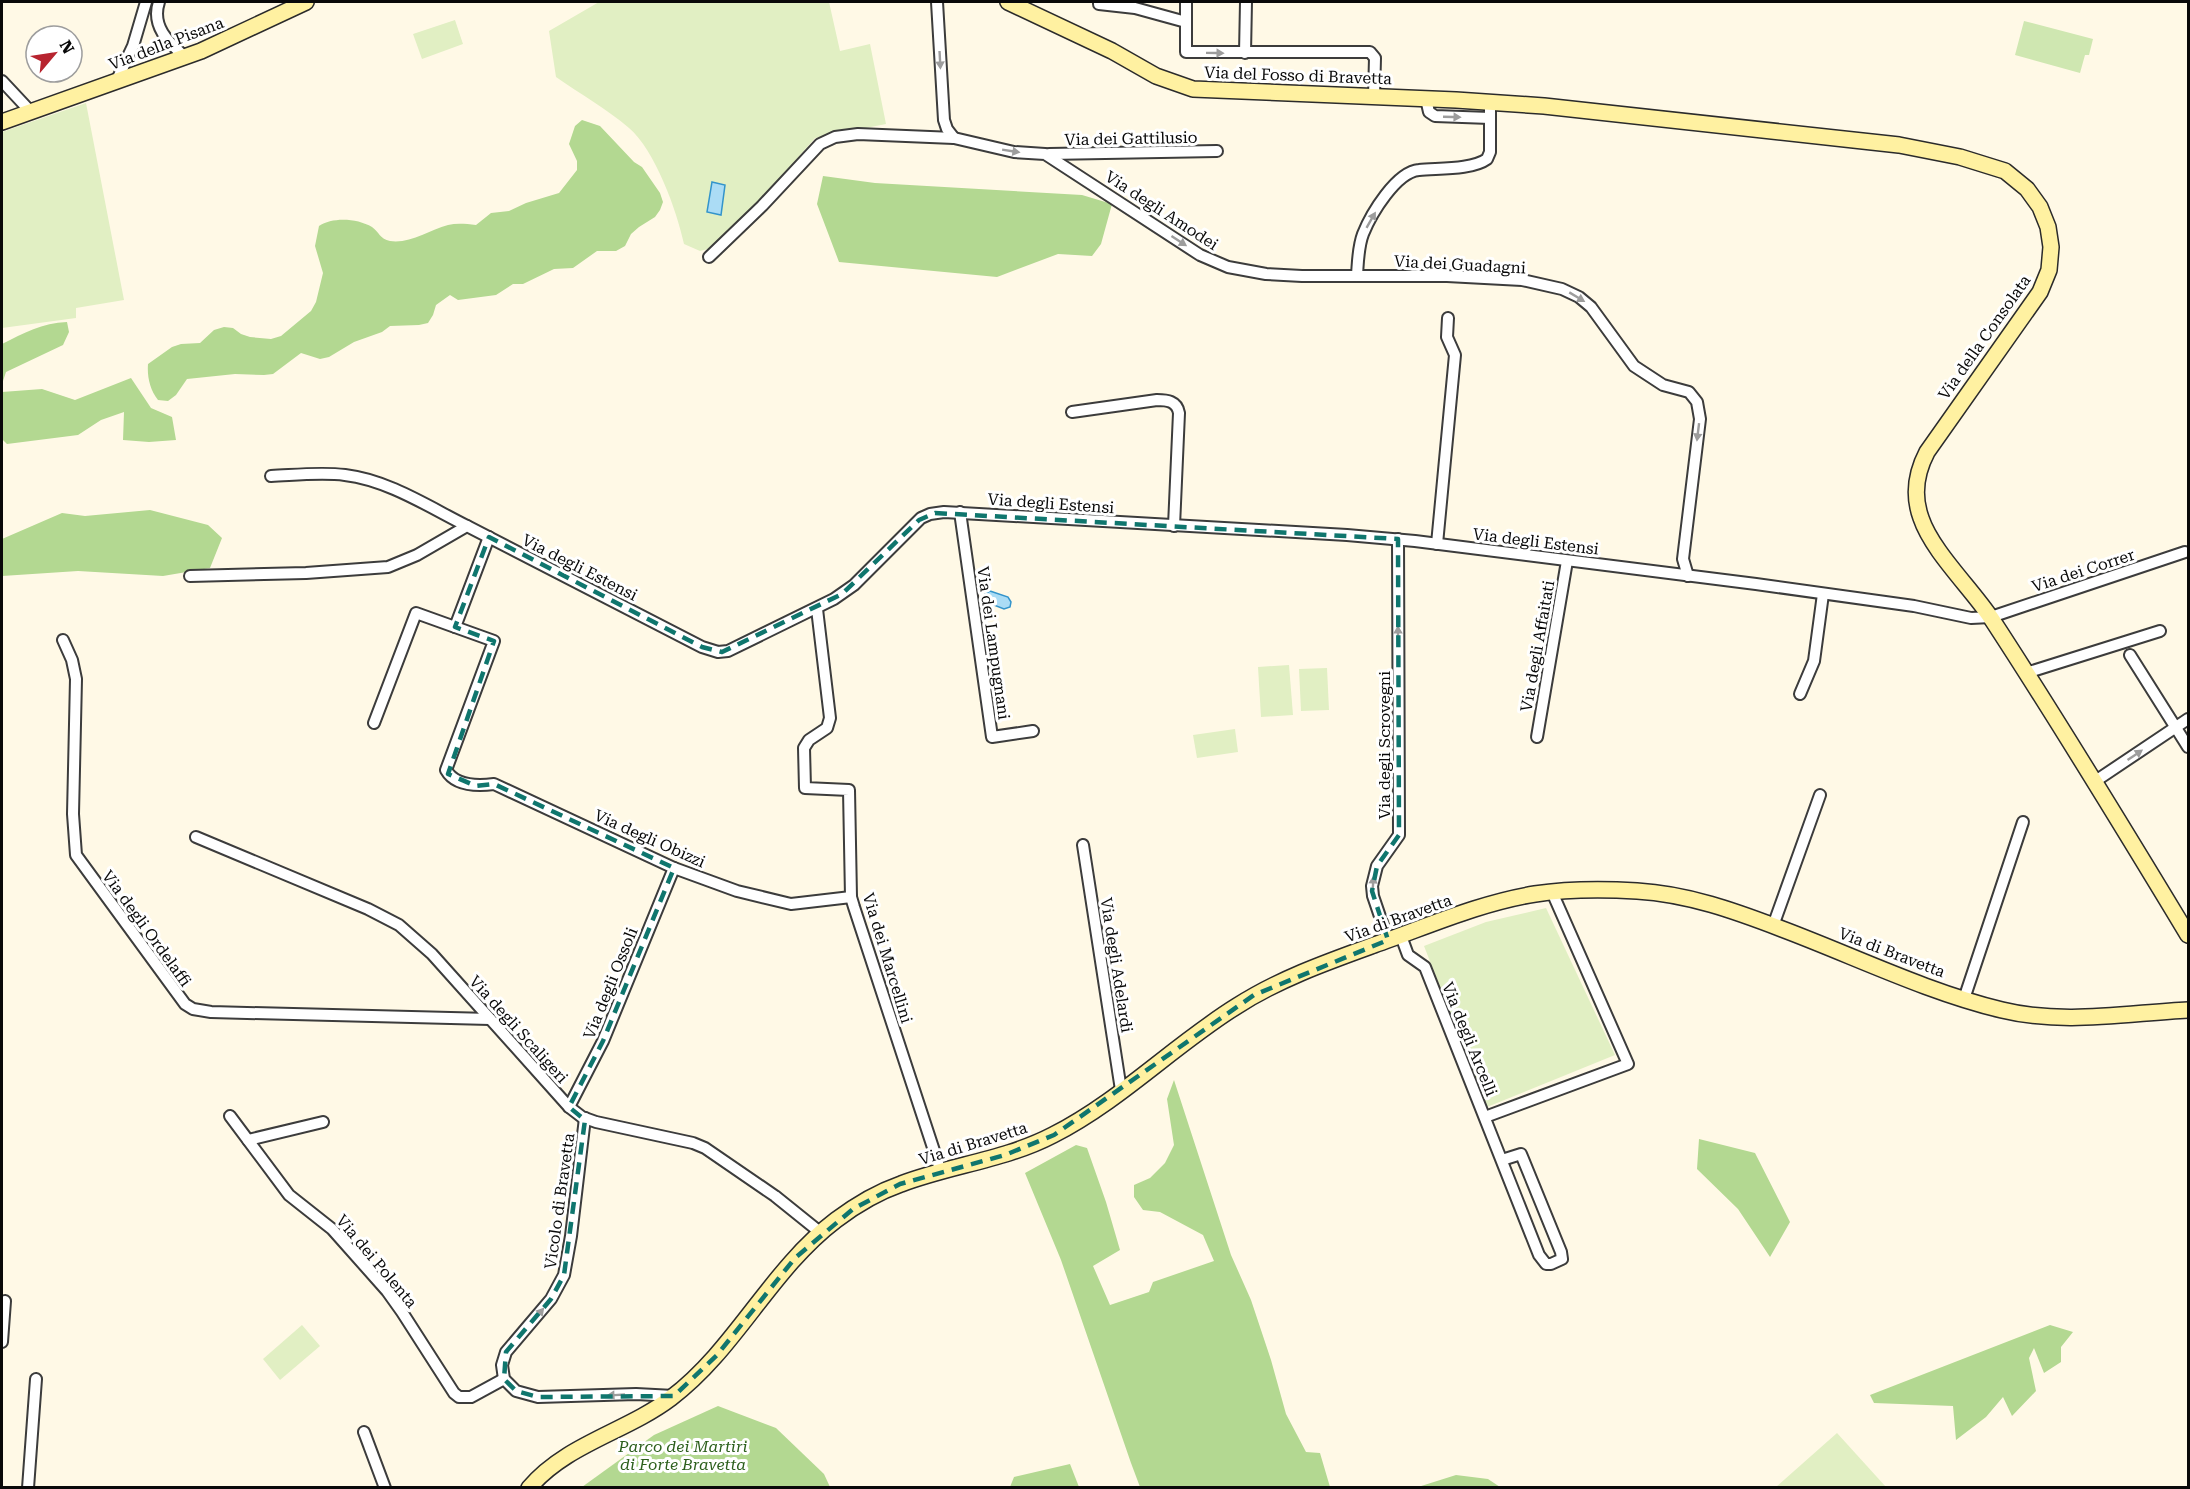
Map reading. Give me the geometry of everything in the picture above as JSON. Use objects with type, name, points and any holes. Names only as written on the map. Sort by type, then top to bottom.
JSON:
[{"type":"main road","name":"Via della Pisana","points":[[2,122],[185,57],[306,2]]},
{"type":"main road","name":"Via del Fosso di Bravetta","points":[[1008,2],[1112,51],[1156,76],[1179,85],[1213,91],[1491,102]]},
{"type":"main road","name":"Via della Consolata","points":[[1491,102],[1899,144],[1996,167],[2017,179],[2027,189],[2040,207],[2050,237],[2050,259],[2046,278],[2040,292],[1930,446],[1922,462],[1916,486],[1918,511],[1929,535],[1991,617],[2188,935]]},
{"type":"main road","name":"Via di Bravetta","points":[[529,1488],[556,1462],[634,1421],[674,1396],[717,1355],[795,1258],[821,1233],[853,1209],[907,1182],[1005,1155],[1044,1139],[1082,1118],[1254,995],[1310,969],[1506,900],[1552,892],[1592,890],[1641,891],[1673,895],[1728,909],[1964,999],[2015,1013],[2049,1017],[2188,1010]]},
{"type":"main road","points":[[2171,1011],[2188,996]]},
{"type":"street","points":[[116,82],[139,29],[146,2]]},
{"type":"street","points":[[159,2],[157,16],[160,29],[185,57]]},
{"type":"street","points":[[937,2],[944,120],[954,138]]},
{"type":"street","points":[[1099,2],[1135,8],[1186,22]]},
{"type":"street","points":[[1186,2],[1186,52],[1370,52],[1375,58],[1374,96]]},
{"type":"street","points":[[1245,53],[1246,2]]},
{"type":"street","points":[[139,29],[160,29]]},
{"type":"street","points":[[2,81],[31,112]]},
{"type":"street","points":[[1425,99],[1429,112],[1435,116],[1490,118]]},
{"type":"street","points":[[1357,276],[1363,234],[1393,187],[1404,176],[1413,171],[1485,162],[1490,152],[1491,102]]},
{"type":"street","name":"Via degli Amodei","points":[[709,257],[762,206],[820,144],[835,136],[858,134],[954,138],[1014,152],[1045,154],[1200,255],[1216,263],[1266,274],[1357,276]]},
{"type":"street","name":"Via dei Gattilusio","points":[[1045,154],[1217,151]]},
{"type":"street","name":"Via dei Guadagni","points":[[1357,276],[1446,276],[1522,280],[1562,289],[1583,300],[1594,311],[1634,366],[1656,381],[1689,392],[1694,398],[1700,419],[1683,559],[1688,576]]},
{"type":"street","points":[[1437,544],[1455,354],[1447,337],[1448,318]]},
{"type":"street","points":[[1072,412],[1157,400],[1168,400],[1177,405],[1179,413],[1174,526]]},
{"type":"street","name":"Via degli Estensi","points":[[271,476],[335,474],[366,479],[412,498],[714,651],[728,651],[817,609],[851,588],[923,517],[939,512],[1398,539],[1914,606],[1971,618],[1991,617]]},
{"type":"street","name":"Via dei Lampugnani","points":[[960,512],[992,737],[1033,731]]},
{"type":"street","points":[[190,576],[306,573],[388,567],[417,555],[467,526]]},
{"type":"street","points":[[374,723],[416,613],[455,627],[489,537]]},
{"type":"street","name":"Via degli Scrovegni","points":[[1395,938],[1372,891],[1377,866],[1399,835],[1398,539]]},
{"type":"street","name":"Via dei Correr","points":[[1991,617],[2185,552]]},
{"type":"street","name":"Via degli Affaitati","points":[[1537,737],[1567,561]]},
{"type":"street","points":[[1800,694],[1814,661],[1823,594]]},
{"type":"street","name":"Via dei Marcellini","points":[[817,609],[830,718],[827,728],[809,740],[804,748],[805,788],[849,790],[851,897],[942,1172]]},
{"type":"street","name":"Via degli Obizzi","points":[[455,627],[494,641],[446,770],[450,777],[479,786],[494,784],[674,868],[737,891],[782,903],[806,903],[851,897]]},
{"type":"street","points":[[2026,673],[2160,631]]},
{"type":"street","name":"Via degli Ordelaffi","points":[[63,640],[72,660],[76,679],[73,822],[76,855],[185,1004],[193,1009],[211,1012],[490,1019]]},
{"type":"street","points":[[2130,655],[2188,747]]},
{"type":"street","points":[[2094,782],[2188,719]]},
{"type":"street","points":[[1773,926],[1820,795]]},
{"type":"street","points":[[1964,999],[2023,822]]},
{"type":"street","name":"Via degli Scaligeri","points":[[196,837],[394,922],[432,954],[570,1107],[585,1118],[693,1143],[705,1148],[774,1196],[821,1233]]},
{"type":"street","name":"Via degli Adelardi","points":[[1083,845],[1121,1090]]},
{"type":"street","name":"Via degli Ossoli","points":[[570,1107],[603,1041],[674,868]]},
{"type":"street","points":[[1485,1117],[1628,1064],[1552,892]]},
{"type":"street","name":"Via degli Arcelli","points":[[1395,938],[1408,955],[1425,967],[1502,1160],[1543,1262],[1551,1264],[1558,1262],[1562,1259],[1560,1252],[1521,1155],[1517,1154],[1502,1160]]},
{"type":"street","name":"Via dei Polenta","points":[[230,1116],[288,1195],[324,1221],[368,1269],[402,1312],[454,1393],[459,1397],[471,1397],[504,1379]]},
{"type":"street","name":"Vicolo di Bravetta","points":[[504,1379],[502,1365],[506,1352],[551,1299],[564,1275],[572,1236],[585,1118]]},
{"type":"street","points":[[248,1140],[323,1122]]},
{"type":"street","points":[[2,1342],[5,1301]]},
{"type":"street","points":[[504,1379],[516,1391],[538,1397],[636,1394],[674,1396]]},
{"type":"street","points":[[28,1488],[36,1380]]},
{"type":"street","points":[[364,1432],[385,1488]]},
{"type":"highlighted area","points":[[935,513],[1398,539],[1399,835],[1377,866],[1372,891],[1388,940],[1254,995],[1054,1135],[1005,1155],[900,1184],[853,1209],[795,1258],[717,1355],[674,1396],[538,1397],[516,1391],[504,1379],[506,1352],[551,1299],[564,1275],[585,1120],[569,1107],[603,1041],[674,868],[494,784],[476,786],[448,774],[494,641],[455,627],[489,537],[702,647],[722,652],[842,594],[919,520]]},
{"type":"green space","points":[[599,2],[829,2],[840,51],[870,44],[886,124],[815,138],[733,232],[708,249],[700,251],[684,244],[664,182],[639,138],[612,114],[556,77],[549,31]]},
{"type":"green space","points":[[455,20],[463,44],[422,59],[413,34]]},
{"type":"green space","points":[[2024,21],[2093,39],[2089,55],[2085,55],[2080,73],[2015,55]]},
{"type":"green space","points":[[86,103],[124,300],[76,308],[76,318],[2,328],[2,132]]},
{"type":"green space","points":[[582,120],[600,126],[634,162],[642,167],[660,193],[663,202],[660,210],[655,217],[631,234],[625,246],[616,251],[597,251],[573,268],[554,269],[523,284],[513,284],[496,295],[458,300],[450,295],[436,305],[428,323],[390,326],[382,332],[354,342],[329,357],[320,359],[301,353],[273,374],[235,374],[187,379],[176,395],[168,401],[158,400],[155,396],[148,374],[148,364],[172,347],[200,343],[214,330],[224,327],[233,328],[250,337],[271,339],[281,336],[311,311],[316,302],[323,273],[315,246],[319,226],[331,221],[352,220],[372,227],[387,240],[405,240],[448,225],[476,225],[491,213],[509,211],[559,193],[577,170],[577,161],[569,144],[575,126]]},
{"type":"green space","points":[[823,176],[875,183],[1082,195],[1112,204],[1101,244],[1092,256],[1058,254],[997,277],[839,262],[817,204]]},
{"type":"green space","points":[[67,322],[69,332],[63,345],[6,372],[2,384],[2,344],[41,326]]},
{"type":"green space","points":[[131,378],[151,408],[172,417],[176,440],[149,442],[123,440],[124,412],[101,420],[78,435],[7,444],[2,439],[2,392],[42,389],[75,400]]},
{"type":"green space","points":[[150,510],[208,525],[222,538],[210,568],[163,576],[78,571],[2,576],[2,539],[62,513],[85,516]]},
{"type":"green space","points":[[1289,665],[1293,715],[1261,717],[1258,667]]},
{"type":"green space","points":[[1327,668],[1329,710],[1301,711],[1299,669]]},
{"type":"green space","points":[[1235,729],[1238,752],[1197,758],[1193,735]]},
{"type":"green space","points":[[1546,908],[1615,1055],[1487,1107],[1424,946],[1486,922]]},
{"type":"green space","points":[[1174,1080],[1231,1255],[1251,1300],[1286,1414],[1306,1452],[1320,1453],[1330,1487],[1140,1487],[1061,1260],[1025,1173],[1076,1145],[1087,1148],[1120,1250],[1093,1266],[1110,1305],[1149,1292],[1153,1282],[1214,1261],[1203,1235],[1160,1212],[1143,1210],[1134,1197],[1134,1185],[1150,1178],[1165,1163],[1174,1145],[1167,1099]]},
{"type":"green space","points":[[1699,1139],[1755,1153],[1790,1222],[1770,1257],[1738,1209],[1697,1169]]},
{"type":"green space","points":[[302,1325],[320,1346],[280,1380],[263,1359]]},
{"type":"green space","points":[[2050,1325],[2073,1332],[2061,1347],[2061,1362],[2044,1373],[2034,1348],[2029,1358],[2036,1391],[2012,1416],[2003,1397],[1986,1417],[1956,1440],[1953,1406],[1874,1403],[1870,1395]]},
{"type":"green space","name":"Parco dei Martiri di Forte Bravetta","points":[[718,1406],[776,1428],[824,1474],[830,1487],[582,1487],[654,1435]]},
{"type":"green space","points":[[1837,1433],[1886,1487],[1776,1487]]},
{"type":"green space","points":[[1070,1464],[1079,1487],[1010,1487],[1014,1477]]},
{"type":"green space","points":[[1456,1475],[1488,1479],[1500,1487],[1418,1487]]},
{"type":"water","points":[[712,182],[725,185],[721,215],[707,212]]},
{"type":"water","points":[[990,591],[1008,597],[1011,602],[1010,607],[1004,609],[986,602],[983,595]]}]
